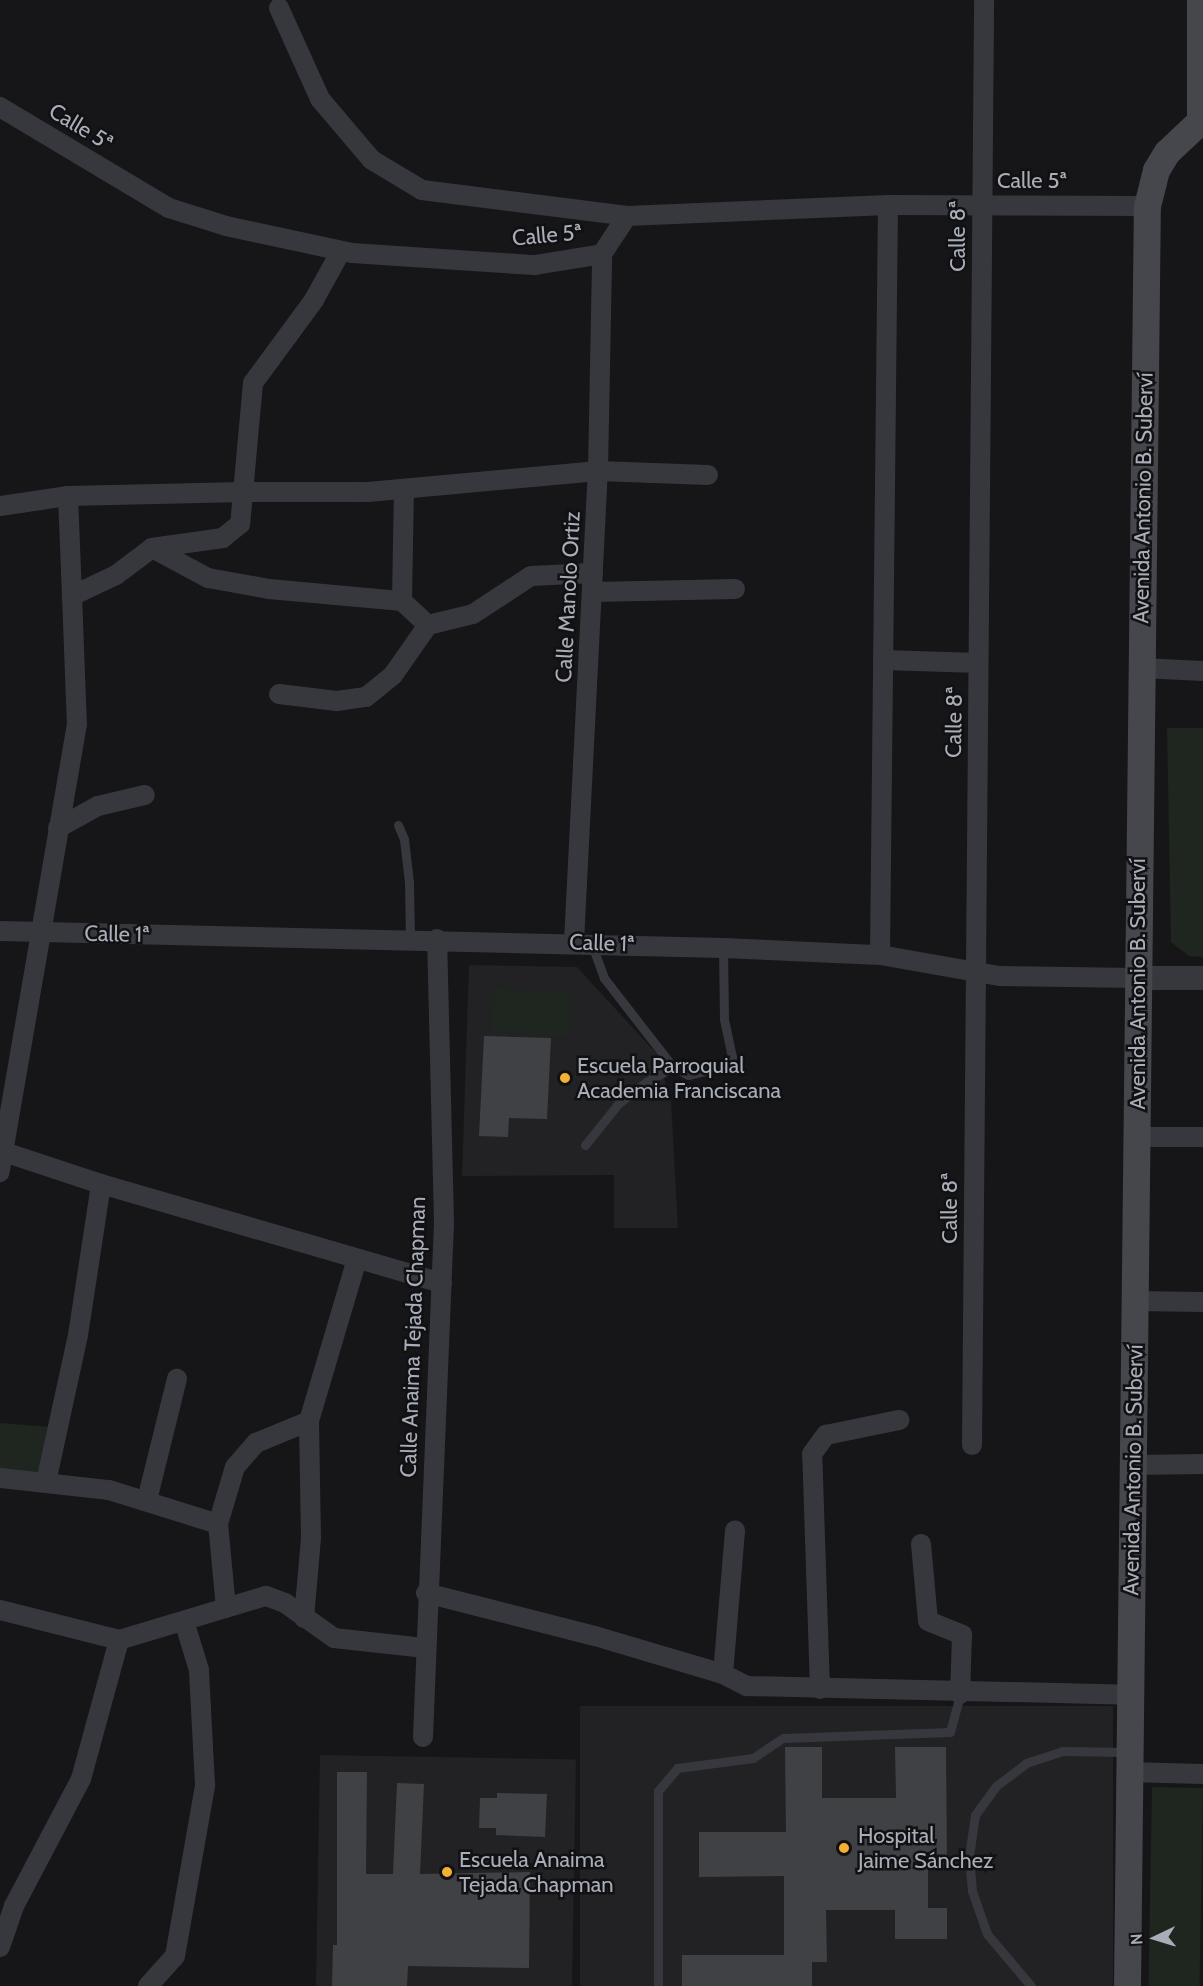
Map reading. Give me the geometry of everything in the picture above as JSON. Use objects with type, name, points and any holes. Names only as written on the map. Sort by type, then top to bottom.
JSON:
[{"type":"main road","name":"Avenida Antonio B. Suberví","points":[[1127,1986],[1128,1762],[1138,1137],[1136,978],[1147,206],[1156,170],[1167,152],[1201,122],[1200,0]]},
{"type":"street","name":"Calle 8ª","points":[[972,1445],[984,0]]},
{"type":"street","points":[[279,8],[320,99],[372,160],[423,190],[627,216]]},
{"type":"street","name":"Calle 5ª","points":[[0,107],[169,208],[226,226],[340,250],[535,265],[602,254],[627,216],[888,204],[1147,206]]},
{"type":"street","points":[[880,955],[888,204]]},
{"type":"street","points":[[72,596],[116,575],[152,548],[223,538],[240,524],[253,383],[314,300],[340,250]]},
{"type":"street","name":"Calle Manolo Ortiz","points":[[583,943],[598,471],[602,254]]},
{"type":"street","points":[[0,506],[68,496],[404,489],[598,471],[708,475]]},
{"type":"street","points":[[402,601],[404,489]]},
{"type":"street","points":[[0,1172],[77,724],[68,496]]},
{"type":"street","points":[[152,548],[208,578],[269,589],[402,601],[428,625]]},
{"type":"street","points":[[279,694],[337,701],[366,697],[393,675],[428,625],[474,614],[531,576],[593,583],[735,589]]},
{"type":"street","points":[[883,660],[978,663]]},
{"type":"street","points":[[1141,668],[1203,671]]},
{"type":"street","points":[[58,828],[98,806],[145,795]]},
{"type":"street","name":"Calle 1ª","points":[[0,931],[410,938],[723,948],[880,955],[999,976],[1203,978]]},
{"type":"street","name":"Calle Anaima Tejada Chapman","points":[[423,1737],[426,1593],[442,1283],[437,939]]},
{"type":"street","points":[[1138,1137],[1203,1137]]},
{"type":"street","points":[[4,1152],[101,1184],[442,1283]]},
{"type":"street","points":[[46,1482],[78,1335],[101,1184]]},
{"type":"street","points":[[304,1618],[311,1538],[309,1421],[357,1259]]},
{"type":"street","points":[[1135,1301],[1203,1302]]},
{"type":"street","points":[[147,1500],[177,1379]]},
{"type":"street","points":[[820,1689],[812,1454],[826,1435],[898,1420]]},
{"type":"street","points":[[226,1608],[218,1524],[235,1467],[256,1443],[309,1421]]},
{"type":"street","points":[[1133,1465],[1203,1464]]},
{"type":"street","points":[[0,1478],[109,1490],[218,1524]]},
{"type":"street","points":[[723,1674],[735,1531]]},
{"type":"street","points":[[921,1544],[928,1621],[962,1635],[960,1694]]},
{"type":"street","points":[[426,1593],[723,1674],[747,1686],[960,1694],[1130,1695]]},
{"type":"street","points":[[0,1610],[119,1640],[266,1596],[285,1603],[334,1638],[425,1648]]},
{"type":"street","points":[[148,1986],[175,1956],[205,1785],[199,1670],[184,1621]]},
{"type":"street","points":[[0,1947],[7,1907],[81,1779],[119,1640]]},
{"type":"street","points":[[1128,1762],[1203,1774]]},
{"type":"lane","points":[[398,825],[404,839],[409,882],[410,938]]},
{"type":"lane","points":[[583,943],[604,978],[673,1067],[688,1075],[724,1067],[732,1057],[723,1019],[723,948]]},
{"type":"lane","points":[[585,1145],[618,1104],[673,1067]]},
{"type":"lane","points":[[658,1986],[658,1791],[677,1768],[753,1758],[783,1738],[950,1732],[960,1694]]},
{"type":"lane","points":[[1031,1986],[987,1934],[972,1891],[969,1856],[975,1815],[996,1786],[1026,1763],[1062,1751],[1128,1762]]},
{"type":"shaded area","points":[[1167,728],[1203,728],[1203,957],[1189,956],[1171,942]]},
{"type":"shaded area","name":"Escuela Parroquial Academia Franciscana","points":[[469,965],[577,967],[657,1054],[671,1101],[678,1228],[614,1228],[614,1175],[462,1176]]},
{"type":"shaded area","points":[[494,988],[572,993],[569,1036],[491,1031]]},
{"type":"shaded area","points":[[0,1423],[52,1427],[42,1477],[0,1473]]},
{"type":"shaded area","name":"Hospital Jaime Sánchez","points":[[580,1706],[1113,1706],[1113,1986],[580,1986]]},
{"type":"shaded area","name":"Escuela Anaima Tejada Chapman","points":[[320,1755],[576,1759],[572,1986],[316,1986]]},
{"type":"shaded area","points":[[1152,1787],[1203,1788],[1200,1986],[1149,1986]]},
{"type":"building","points":[[484,1036],[551,1038],[547,1119],[509,1118],[508,1137],[479,1136]]},
{"type":"building","points":[[785,1747],[822,1747],[822,1798],[896,1798],[895,1747],[946,1747],[947,1864],[928,1864],[928,1908],[947,1908],[947,1939],[895,1939],[895,1910],[826,1910],[827,1962],[812,1962],[812,1986],[682,1986],[682,1955],[784,1955],[784,1876],[699,1877],[699,1832],[786,1832]]},
{"type":"building","points":[[337,1772],[367,1772],[366,1874],[393,1874],[397,1783],[424,1784],[420,1874],[530,1872],[529,1968],[408,1966],[407,1986],[332,1986],[333,1945],[337,1945]]},
{"type":"building","points":[[497,1793],[547,1794],[545,1837],[496,1835],[496,1828],[479,1828],[480,1798],[497,1798]]},
{"type":"place","name":"Escuela Parroquial Academia Franciscana","points":[[565,1078]]},
{"type":"place","name":"Hospital Jaime Sánchez","points":[[844,1848]]},
{"type":"place","name":"Escuela Anaima Tejada Chapman","points":[[447,1872]]}]
